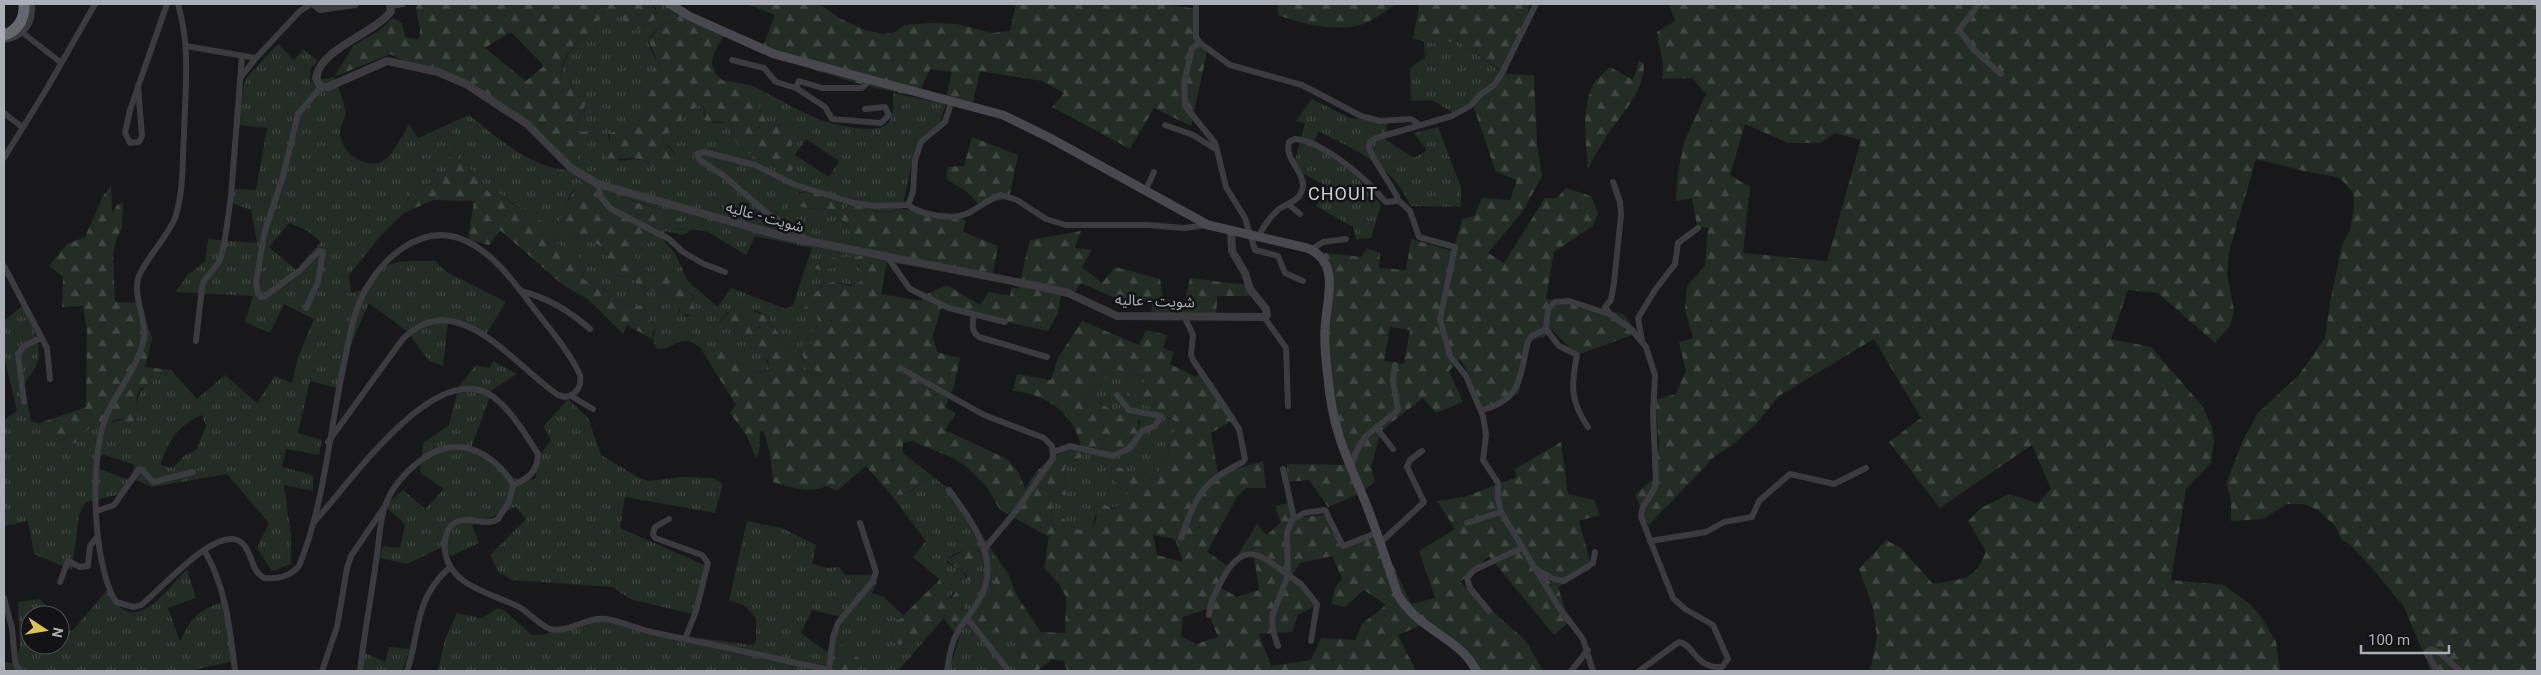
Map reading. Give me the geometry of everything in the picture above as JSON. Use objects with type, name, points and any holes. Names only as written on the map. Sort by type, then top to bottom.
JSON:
[{"type":"highway","points":[[5,36],[18,27],[22,19],[24,4]]},
{"type":"main road","points":[[670,4],[689,16],[774,54],[1003,115],[1026,125],[1208,225],[1311,250],[1323,260],[1330,278],[1324,330],[1328,380],[1336,431],[1404,606],[1422,624],[1469,658],[1476,671]]},
{"type":"street","points":[[23,33],[31,19],[32,4]]},
{"type":"street","points":[[4,158],[46,90],[60,62],[95,4]]},
{"type":"street","points":[[138,86],[142,136],[139,142],[134,144],[128,141],[125,132],[138,86],[167,4]]},
{"type":"street","points":[[178,4],[186,46],[179,205],[169,232],[139,278],[138,290],[144,341],[128,377],[107,414],[98,445],[97,537],[107,584],[116,602],[133,607],[149,599],[193,558],[214,543],[232,538],[243,544],[259,575],[269,578],[284,577],[292,574],[299,566],[313,524],[328,442],[352,322],[359,302],[365,289],[378,271],[397,251],[415,240],[451,235],[474,245],[482,251],[521,291],[577,368],[581,382],[578,389],[571,396],[565,397],[552,392],[481,332],[471,326],[455,322],[434,322],[411,331],[392,352],[328,442]]},
{"type":"street","points":[[240,78],[300,11],[312,4],[320,9],[355,4]]},
{"type":"street","points":[[306,308],[318,282],[323,252],[320,251],[299,271],[265,296],[258,294],[256,284],[264,234],[283,176],[298,114],[321,87],[316,78],[321,65],[340,48],[384,19],[391,5],[403,4]]},
{"type":"street","points":[[1196,4],[1196,32],[1200,43],[1235,67],[1302,85],[1360,116],[1380,121],[1411,119],[1420,125]]},
{"type":"street","points":[[1536,4],[1494,85],[1480,95],[1470,106],[1452,116],[1376,138],[1368,145],[1397,199],[1410,211],[1419,237],[1455,247],[1441,309],[1441,326],[1450,356],[1466,376],[1481,410],[1486,432],[1483,460],[1498,483],[1498,498],[1501,512],[1558,606],[1580,635],[1588,650],[1593,671]]},
{"type":"street","points":[[1979,4],[1959,30],[1974,50],[2001,74]]},
{"type":"street","points":[[5,36],[23,33],[60,62]]},
{"type":"street","points":[[1200,43],[1192,48],[1184,84],[1184,106],[1215,143],[1226,187],[1242,211],[1255,236],[1255,250],[1278,256],[1285,273],[1303,281]]},
{"type":"street","points":[[186,46],[256,58]]},
{"type":"street","points":[[196,341],[202,287],[204,281],[220,262],[224,246],[231,196],[242,56]]},
{"type":"street","points":[[732,60],[764,68],[776,82],[796,88],[824,107],[832,119],[881,123],[889,115],[885,107],[865,109]]},
{"type":"street","name":"شويت - عاليه","points":[[321,87],[328,87],[387,61],[404,63],[454,78],[532,127],[571,168],[598,184],[683,210],[813,243],[1068,293],[1117,316],[1185,318],[1207,316],[1264,317]]},
{"type":"street","points":[[796,88],[799,81],[822,88],[862,88],[871,79]]},
{"type":"street","points":[[908,205],[913,192],[915,160],[921,142],[945,122],[952,100]]},
{"type":"street","points":[[4,113],[22,127]]},
{"type":"street","points":[[1165,125],[1193,135],[1217,150]]},
{"type":"street","points":[[1255,236],[1274,214],[1298,198],[1302,188],[1300,175],[1288,152],[1289,142],[1295,139],[1310,142],[1324,149],[1363,178],[1386,202],[1393,203],[1397,199]]},
{"type":"street","points":[[813,243],[767,214],[724,176],[700,160],[697,154],[704,152],[755,165],[802,187],[853,203],[876,206],[908,205],[923,212],[957,216],[970,212],[1000,195],[1017,200],[1046,219],[1066,225],[1148,225],[1184,228],[1208,225]]},
{"type":"street","points":[[1145,191],[1154,172]]},
{"type":"street","points":[[1610,314],[1606,307],[1611,300],[1614,283],[1622,209],[1613,182]]},
{"type":"street","points":[[598,184],[600,196],[611,209],[668,239],[692,257],[725,272]]},
{"type":"street","points":[[1288,204],[1300,214]]},
{"type":"street","points":[[1642,342],[1638,318],[1654,290],[1675,264],[1678,243],[1698,228]]},
{"type":"street","points":[[1231,231],[1232,251],[1250,289],[1266,309],[1267,315],[1264,317],[1286,348],[1288,406]]},
{"type":"street","points":[[1311,250],[1324,242],[1346,239]]},
{"type":"street","points":[[888,258],[910,289],[948,308],[1005,322]]},
{"type":"street","points":[[4,266],[42,338],[48,357],[50,379]]},
{"type":"street","points":[[521,291],[541,297],[572,313],[590,329]]},
{"type":"street","points":[[1588,427],[1581,417],[1571,385],[1577,355],[1559,346],[1546,329],[1550,306],[1560,301],[1587,305],[1610,314],[1631,329],[1642,342],[1651,359],[1655,375],[1653,413],[1656,483],[1653,494],[1641,510],[1640,517],[1673,598],[1685,609],[1713,625],[1728,659],[1722,667],[1709,665],[1696,658],[1684,643],[1679,642],[1639,671]]},
{"type":"street","points":[[974,315],[972,328],[978,337],[1047,357]]},
{"type":"street","points":[[1181,538],[1200,492],[1214,478],[1243,462],[1245,458],[1239,429],[1193,360],[1191,355],[1193,335],[1185,318]]},
{"type":"street","points":[[1481,410],[1503,402],[1514,393],[1528,340],[1546,329]]},
{"type":"street","points":[[24,402],[18,354],[24,346],[42,338]]},
{"type":"street","points":[[1350,468],[1358,448],[1376,427],[1393,416],[1398,410],[1393,380],[1396,365]]},
{"type":"street","points":[[900,368],[984,415],[1044,438],[1052,446],[1053,458],[1016,511],[985,548]]},
{"type":"street","points":[[313,524],[407,417],[443,396],[467,389],[483,392],[497,400],[517,422],[538,454],[534,471],[523,481],[513,485]]},
{"type":"street","points":[[1053,452],[1070,446],[1113,456],[1130,448],[1142,431],[1155,426],[1160,416],[1129,410],[1117,395]]},
{"type":"street","points":[[571,396],[593,409]]},
{"type":"street","points":[[1376,427],[1393,449]]},
{"type":"street","points":[[322,671],[337,627],[347,568],[352,556],[401,481],[422,459],[432,452],[451,446],[463,447],[486,456],[508,476],[513,485],[509,502],[495,521],[472,519],[460,521],[452,525],[444,544],[449,568],[468,584],[521,608],[551,629],[564,628],[589,620],[606,619],[685,639],[830,671],[833,637],[838,623],[873,580],[876,572],[860,523]]},
{"type":"street","points":[[1380,543],[1424,502],[1407,467],[1410,460],[1422,451]]},
{"type":"street","points":[[1650,541],[1706,532],[1724,522],[1752,517],[1759,501],[1790,474],[1834,484],[1866,468]]},
{"type":"street","points":[[97,511],[114,505],[138,469],[143,471],[154,482],[193,472]]},
{"type":"street","points":[[1278,646],[1271,624],[1288,575],[1287,533],[1294,518],[1283,469]]},
{"type":"street","points":[[947,671],[956,635],[986,588],[987,569],[985,548],[970,518],[949,490]]},
{"type":"street","points":[[360,671],[385,507]]},
{"type":"street","points":[[1294,518],[1304,513],[1325,510],[1344,546],[1376,532]]},
{"type":"street","points":[[1467,524],[1501,512]]},
{"type":"street","points":[[669,519],[655,527],[653,534],[655,538],[702,555],[708,563],[696,611],[685,639]]},
{"type":"street","points":[[60,582],[68,561],[80,567],[88,566],[90,546],[97,537]]},
{"type":"street","points":[[1489,611],[1470,588],[1467,578],[1474,570],[1522,548]]},
{"type":"street","points":[[204,550],[212,563],[224,602],[235,671]]},
{"type":"street","points":[[1535,569],[1554,579],[1564,581],[1593,563],[1595,552]]},
{"type":"street","points":[[1209,615],[1212,600],[1231,563],[1238,556],[1245,553],[1264,557],[1301,584],[1318,604],[1311,641]]},
{"type":"street","points":[[407,671],[424,601],[434,584],[449,568]]},
{"type":"street","points":[[4,598],[12,628],[15,661],[19,671]]},
{"type":"street","points":[[967,618],[1009,671]]},
{"type":"street","points":[[2436,671],[2427,652],[2431,649],[2440,653],[2460,671]]},
{"type":"street","points":[[1571,671],[1588,650]]},
{"type":"green space","points":[[417,4],[651,4],[657,12],[656,17],[650,24],[628,30],[618,9],[612,9],[602,16],[594,32],[580,40],[569,52],[562,66],[561,82],[582,92],[588,100],[576,122],[582,132],[585,132],[589,127],[598,127],[577,158],[569,163],[543,134],[527,121],[491,99],[390,54],[334,77],[354,45],[379,31],[393,18],[402,23],[405,37],[418,39],[420,31]],"holes":[[[511,32],[544,66],[526,81],[485,48]]]},
{"type":"green space","points":[[651,4],[672,4],[679,20],[678,22],[664,23],[649,37],[648,43],[656,61],[644,104],[646,117],[642,125],[613,131],[608,135],[610,142],[606,147],[620,161],[642,160],[671,176],[677,170],[676,157],[673,150],[663,143],[664,136],[676,127],[686,113],[700,105],[705,107],[703,116],[714,123],[729,123],[735,142],[741,149],[781,171],[793,162],[791,154],[792,130],[785,124],[773,127],[766,121],[751,85],[818,119],[854,128],[875,129],[883,127],[888,123],[893,112],[893,93],[946,104],[940,122],[914,154],[902,209],[881,213],[853,202],[842,211],[826,197],[810,191],[799,192],[788,204],[835,211],[842,222],[848,225],[852,241],[868,252],[856,257],[828,259],[816,265],[821,270],[850,263],[858,265],[867,278],[856,285],[834,282],[821,286],[805,307],[817,315],[818,325],[806,340],[801,352],[805,361],[822,376],[804,370],[787,349],[768,316],[758,311],[742,310],[727,313],[719,322],[720,327],[740,331],[762,355],[770,369],[759,372],[749,368],[734,357],[703,349],[689,341],[678,342],[661,349],[657,348],[652,339],[655,333],[654,323],[649,320],[644,306],[621,304],[603,287],[583,279],[582,265],[573,253],[556,243],[549,228],[496,191],[491,194],[475,173],[458,159],[454,146],[446,174],[437,181],[414,190],[410,194],[404,213],[383,233],[349,275],[351,293],[360,291],[377,272],[385,267],[401,262],[435,261],[445,271],[506,302],[485,336],[448,323],[443,366],[429,361],[408,332],[369,303],[342,365],[337,388],[310,381],[298,433],[322,440],[319,455],[286,449],[282,467],[313,475],[313,491],[284,485],[291,535],[291,564],[272,571],[257,548],[269,523],[227,474],[152,487],[136,480],[125,493],[86,502],[79,514],[72,570],[34,554],[28,521],[4,526],[4,420],[17,411],[4,356],[4,321],[24,304],[37,338],[39,353],[36,366],[24,384],[31,421],[50,427],[61,441],[84,435],[86,428],[90,426],[125,419],[138,410],[139,395],[142,390],[171,370],[197,399],[225,375],[257,403],[275,376],[292,383],[298,357],[314,319],[284,304],[270,333],[245,322],[253,296],[175,292],[188,275],[205,261],[208,239],[257,243],[251,210],[232,203],[234,189],[256,190],[267,128],[238,125],[244,84],[248,76],[278,44],[294,60],[303,49],[318,61],[311,68],[310,82],[334,77],[345,110],[345,117],[340,131],[341,139],[348,152],[361,161],[376,163],[383,161],[395,149],[409,124],[418,138],[469,115],[503,142],[527,157],[553,168],[567,170],[569,163],[577,158],[598,127],[589,127],[585,132],[582,132],[576,122],[587,103],[579,91],[561,82],[566,59],[574,46],[594,32],[602,16],[608,11],[618,9],[631,30],[645,27],[655,19],[656,8]],"holes":[[[806,139],[839,161],[829,177],[795,155]],[[581,184],[596,191],[599,200],[611,212],[621,213],[621,200],[626,199],[654,208],[687,224],[687,229],[675,229],[656,223],[651,230],[653,239],[649,240],[643,249],[636,252],[633,263],[645,268],[649,276],[667,264],[674,269],[682,288],[694,295],[691,316],[685,316],[679,312],[678,305],[670,294],[652,291],[639,285],[631,277],[616,276],[613,271],[619,264],[617,260],[606,255],[597,244],[575,236],[562,225],[567,202],[573,191]],[[289,223],[306,230],[321,242],[296,270],[269,247]],[[693,229],[708,232],[746,255],[755,236],[812,248],[793,305],[786,309],[731,288],[718,307],[687,280],[675,253],[662,239],[666,231],[683,235]],[[202,415],[206,426],[197,449],[184,456],[173,468],[161,465],[171,441],[187,423]],[[102,454],[135,465],[130,480],[97,468]]]},
{"type":"green space","points":[[747,4],[820,4],[839,18],[865,30],[883,34],[893,33],[905,25],[930,23],[957,24],[992,33],[1010,31],[1016,4],[1166,4],[1196,9],[1195,31],[1207,52],[1191,126],[1154,108],[1130,149],[1052,107],[1064,93],[1042,81],[980,71],[973,102],[946,97],[952,72],[930,69],[918,96],[878,89],[819,72],[761,52],[775,15]]},
{"type":"green space","points":[[1277,4],[1397,4],[1365,23],[1340,28],[1308,24],[1278,15]]},
{"type":"green space","points":[[1416,4],[1530,4],[1519,44],[1505,74],[1534,75],[1537,143],[1542,176],[1523,211],[1488,253],[1504,263],[1545,198],[1557,198],[1566,188],[1591,196],[1598,213],[1593,226],[1554,252],[1546,299],[1623,314],[1638,333],[1577,355],[1552,330],[1544,337],[1526,341],[1519,393],[1483,410],[1468,372],[1460,359],[1449,371],[1463,402],[1436,413],[1423,398],[1381,431],[1371,467],[1375,482],[1359,494],[1328,507],[1309,480],[1287,482],[1287,464],[1350,465],[1335,425],[1323,330],[1329,276],[1317,252],[1361,257],[1367,248],[1380,253],[1379,268],[1406,270],[1411,239],[1453,251],[1462,219],[1474,216],[1482,198],[1510,200],[1517,180],[1496,172],[1473,105],[1504,73],[1457,40],[1441,44],[1413,39],[1419,7]],"holes":[[[1390,327],[1410,330],[1404,364],[1384,361]]]},
{"type":"green space","points":[[1669,4],[2537,4],[2537,671],[2431,671],[2404,607],[2373,569],[2349,544],[2342,540],[2335,526],[2318,510],[2304,504],[2287,504],[2263,519],[2231,521],[2231,499],[2226,484],[2243,440],[2258,413],[2299,375],[2325,338],[2339,259],[2343,243],[2350,231],[2354,207],[2353,193],[2341,179],[2256,159],[2229,252],[2227,274],[2234,311],[2230,326],[2215,343],[2158,293],[2128,290],[2111,339],[2151,347],[2203,407],[2212,428],[2214,441],[2211,463],[2186,489],[2171,580],[2224,585],[2251,605],[2262,618],[2276,642],[2280,671],[1870,671],[1877,637],[1873,608],[1859,569],[1886,540],[1901,548],[1933,584],[1960,579],[1966,577],[1977,568],[1986,551],[1968,521],[1981,508],[2009,494],[2038,503],[2051,489],[2032,445],[1940,508],[1889,442],[1921,418],[1874,339],[1779,396],[1757,423],[1731,446],[1715,456],[1648,526],[1635,494],[1653,479],[1659,444],[1655,400],[1676,394],[1686,371],[1679,342],[1693,338],[1685,309],[1687,286],[1705,266],[1708,228],[1697,226],[1692,198],[1676,201],[1678,171],[1684,142],[1706,94],[1692,78],[1662,79],[1662,61],[1657,32],[1675,21]],"holes":[[[1745,124],[1788,143],[1820,143],[1835,133],[1861,140],[1827,261],[1743,253],[1750,187],[1730,175]]]},
{"type":"green space","points":[[675,9],[725,34],[715,51],[712,63],[713,68],[722,80],[751,85],[766,121],[773,127],[785,124],[792,130],[791,151],[795,164],[791,172],[788,174],[781,171],[741,149],[735,141],[729,123],[704,120],[705,107],[700,105],[686,113],[676,127],[664,136],[663,143],[676,157],[677,167],[674,177],[665,174],[642,160],[605,157],[606,147],[610,142],[610,133],[632,124],[641,125],[646,117],[644,104],[656,58],[648,40],[664,23],[678,22]]},
{"type":"green space","points":[[1457,40],[1504,74],[1473,105],[1453,113],[1432,100],[1411,101],[1410,68],[1425,58],[1424,41],[1441,44]]},
{"type":"green space","points":[[1639,61],[1644,63],[1641,83],[1637,92],[1608,134],[1588,168],[1585,116],[1593,84],[1610,67],[1633,80]]},
{"type":"green space","points":[[1312,99],[1350,118],[1387,123],[1385,139],[1414,158],[1427,150],[1414,133],[1438,127],[1461,187],[1461,207],[1411,206],[1403,191],[1393,179],[1372,160],[1318,131],[1314,145],[1351,170],[1381,205],[1371,238],[1356,239],[1353,227],[1316,206],[1328,187],[1293,168],[1305,123],[1296,121]]},
{"type":"green space","points":[[972,137],[1018,155],[1009,198],[980,205],[966,191],[946,179],[948,167],[964,166]]},
{"type":"green space","points":[[454,146],[458,159],[478,175],[488,191],[491,193],[496,191],[516,206],[523,206],[549,228],[556,243],[578,255],[582,261],[583,279],[603,287],[621,304],[644,306],[649,320],[655,325],[652,339],[627,325],[623,334],[589,300],[563,285],[500,230],[489,245],[468,240],[474,201],[433,200],[404,213],[411,191],[435,182],[446,174],[451,148]]},
{"type":"green space","points":[[579,182],[596,191],[601,204],[611,212],[621,213],[621,200],[625,198],[666,212],[687,224],[687,229],[670,228],[656,223],[651,230],[653,239],[649,240],[643,249],[636,252],[633,263],[645,268],[649,276],[668,263],[674,267],[682,288],[694,296],[692,315],[681,314],[678,305],[670,294],[652,291],[639,285],[631,277],[614,275],[614,269],[619,264],[617,261],[607,257],[601,247],[594,242],[575,236],[559,223],[567,203]]},
{"type":"green space","points":[[111,185],[112,214],[117,205],[123,202],[122,228],[116,240],[113,255],[115,302],[139,303],[152,338],[145,367],[171,370],[140,390],[137,394],[137,412],[133,421],[127,425],[124,419],[119,419],[106,425],[92,427],[79,441],[68,443],[44,426],[37,424],[86,407],[87,332],[83,306],[62,307],[63,277],[49,266],[67,244],[85,237],[103,196]]},
{"type":"green space","points":[[810,191],[826,197],[842,211],[856,199],[875,212],[886,213],[902,209],[954,216],[966,220],[963,232],[998,246],[992,278],[887,262],[881,294],[921,301],[922,296],[947,285],[980,305],[989,292],[1010,296],[1012,287],[1018,289],[1030,240],[1081,231],[1075,248],[1092,250],[1082,267],[1102,283],[1115,267],[1160,279],[1163,299],[1185,302],[1190,278],[1246,285],[1250,296],[1217,296],[1216,320],[1151,315],[1152,305],[1115,298],[1081,283],[1075,292],[1062,289],[1058,313],[1048,331],[941,308],[933,336],[937,352],[960,358],[954,386],[945,407],[956,413],[945,430],[1007,459],[1019,473],[1025,489],[1036,473],[1048,461],[1063,451],[1081,445],[1071,423],[1056,407],[1036,396],[1013,391],[1017,374],[1051,380],[1058,358],[1082,321],[1139,345],[1146,330],[1167,335],[1163,348],[1174,352],[1170,364],[1196,377],[1202,371],[1213,383],[1236,418],[1211,433],[1218,474],[1263,461],[1266,488],[1246,488],[1237,497],[1207,552],[1228,566],[1218,586],[1237,597],[1259,590],[1254,557],[1238,554],[1257,524],[1267,535],[1281,522],[1275,506],[1292,502],[1297,518],[1330,514],[1344,548],[1378,532],[1411,604],[1435,598],[1419,551],[1455,529],[1437,501],[1464,497],[1517,477],[1515,469],[1561,442],[1568,494],[1594,500],[1600,515],[1579,521],[1592,568],[1558,587],[1569,622],[1554,635],[1489,556],[1460,582],[1526,641],[1543,671],[1478,671],[1464,651],[1422,625],[1398,635],[1416,671],[1067,671],[1064,661],[1053,659],[1037,671],[1022,671],[1020,647],[1005,635],[975,624],[973,620],[988,610],[999,561],[1008,573],[1017,596],[1041,632],[1065,633],[1066,597],[1059,584],[1044,568],[1049,537],[1000,510],[987,487],[968,468],[953,458],[912,441],[903,443],[903,453],[932,476],[906,494],[892,496],[866,466],[837,491],[826,486],[807,490],[773,482],[770,453],[764,432],[761,430],[759,452],[756,458],[747,436],[730,413],[736,405],[701,349],[729,354],[755,371],[765,372],[770,370],[769,363],[742,332],[720,327],[718,324],[731,310],[749,310],[768,316],[787,349],[804,370],[822,376],[805,361],[801,351],[806,340],[818,325],[817,315],[804,310],[807,302],[824,284],[834,282],[852,286],[867,278],[858,265],[847,264],[824,270],[814,268],[826,260],[855,257],[868,252],[852,241],[848,225],[840,219],[835,211],[801,207],[788,209],[791,198]],"holes":[[[1118,370],[1142,376],[1145,379],[1143,383],[1133,384],[1129,396],[1141,404],[1149,406],[1155,412],[1168,417],[1178,427],[1169,438],[1168,458],[1161,465],[1157,478],[1145,480],[1116,466],[1112,468],[1110,478],[1127,489],[1128,493],[1121,506],[1112,509],[1104,504],[1098,512],[1093,528],[1079,530],[1064,519],[1059,519],[1053,527],[1051,520],[1052,493],[1054,491],[1066,496],[1064,471],[1068,461],[1085,457],[1081,445],[1113,450],[1126,445],[1138,432],[1138,416],[1135,414],[1119,414],[1086,395],[1087,390],[1100,385],[1109,374]],[[1153,535],[1175,539],[1183,562],[1157,555]],[[1332,556],[1342,578],[1334,590],[1332,604],[1345,607],[1364,590],[1386,605],[1362,624],[1355,640],[1321,638],[1311,660],[1271,666],[1259,634],[1292,632],[1298,615],[1317,605],[1293,574],[1300,563]],[[1207,609],[1218,637],[1196,644],[1181,636],[1183,617]]]},
{"type":"green space","points":[[493,361],[517,374],[492,390],[472,446],[495,465],[518,480],[535,479],[541,454],[551,440],[544,426],[568,399],[588,418],[601,455],[638,477],[648,481],[682,477],[713,478],[723,484],[715,513],[625,497],[620,528],[709,567],[696,615],[630,599],[612,587],[512,580],[499,572],[490,555],[526,519],[516,507],[472,525],[479,543],[451,556],[445,549],[440,548],[407,564],[380,558],[383,546],[400,548],[405,524],[385,506],[403,490],[425,509],[444,489],[420,473],[423,443],[449,425],[459,386],[476,365],[490,368]]},
{"type":"green space","points":[[1118,370],[1142,376],[1145,379],[1137,402],[1149,406],[1176,423],[1178,427],[1169,438],[1168,458],[1161,465],[1157,478],[1151,480],[1135,477],[1116,466],[1112,468],[1110,478],[1127,489],[1129,493],[1121,506],[1108,508],[1095,515],[1093,528],[1079,531],[1064,519],[1056,523],[1054,528],[1051,520],[1052,494],[1054,491],[1066,496],[1064,471],[1068,461],[1078,460],[1081,445],[1110,450],[1123,446],[1137,436],[1140,421],[1129,414],[1119,414],[1086,395],[1087,390],[1100,385],[1109,374]]},
{"type":"green space","points":[[932,476],[955,493],[999,561],[988,610],[974,620],[985,628],[1005,635],[1020,647],[1022,671],[949,671],[968,609],[962,605],[963,599],[954,592],[948,599],[944,594],[939,579],[913,557],[926,541],[892,496],[910,492]],"holes":[[[971,546],[985,555],[973,568],[971,580],[967,580],[963,572],[946,562],[949,557]]]},
{"type":"green space","points":[[747,521],[782,528],[816,545],[812,564],[827,568],[839,567],[846,575],[873,575],[877,583],[872,593],[884,597],[903,615],[891,627],[893,633],[892,641],[900,645],[908,640],[923,642],[898,671],[856,671],[859,666],[859,659],[843,648],[840,636],[827,667],[816,671],[438,671],[445,639],[457,613],[482,618],[498,608],[505,611],[532,635],[547,634],[592,617],[646,631],[753,645],[756,641],[756,618],[745,606],[729,600]],"holes":[[[812,610],[845,618],[827,652],[801,633]]]},
{"type":"green space","points":[[971,546],[985,556],[973,568],[974,576],[971,581],[967,580],[966,574],[946,560]]},
{"type":"green space","points":[[187,569],[196,598],[168,608],[180,641],[188,626],[200,612],[222,602],[235,661],[188,671],[4,671],[4,662],[14,664],[20,646],[20,655],[70,655],[70,631],[74,629],[108,589],[117,604],[127,611],[137,612],[158,600]]},
{"type":"green space","points":[[940,579],[946,597],[950,599],[956,592],[963,599],[962,605],[968,609],[958,638],[944,618],[923,642],[907,640],[900,645],[893,642],[892,621],[900,619]]},
{"type":"green space","points":[[39,599],[46,605],[20,605],[20,646],[18,602]]},
{"type":"green space","points":[[840,635],[843,648],[859,658],[859,666],[856,671],[816,671],[827,667],[835,640]]},
{"type":"green space","points":[[389,647],[410,649],[402,671],[357,671],[363,652],[385,662]]},
{"type":"district","name":"CHOUIT","points":[[1343,194]]}]
